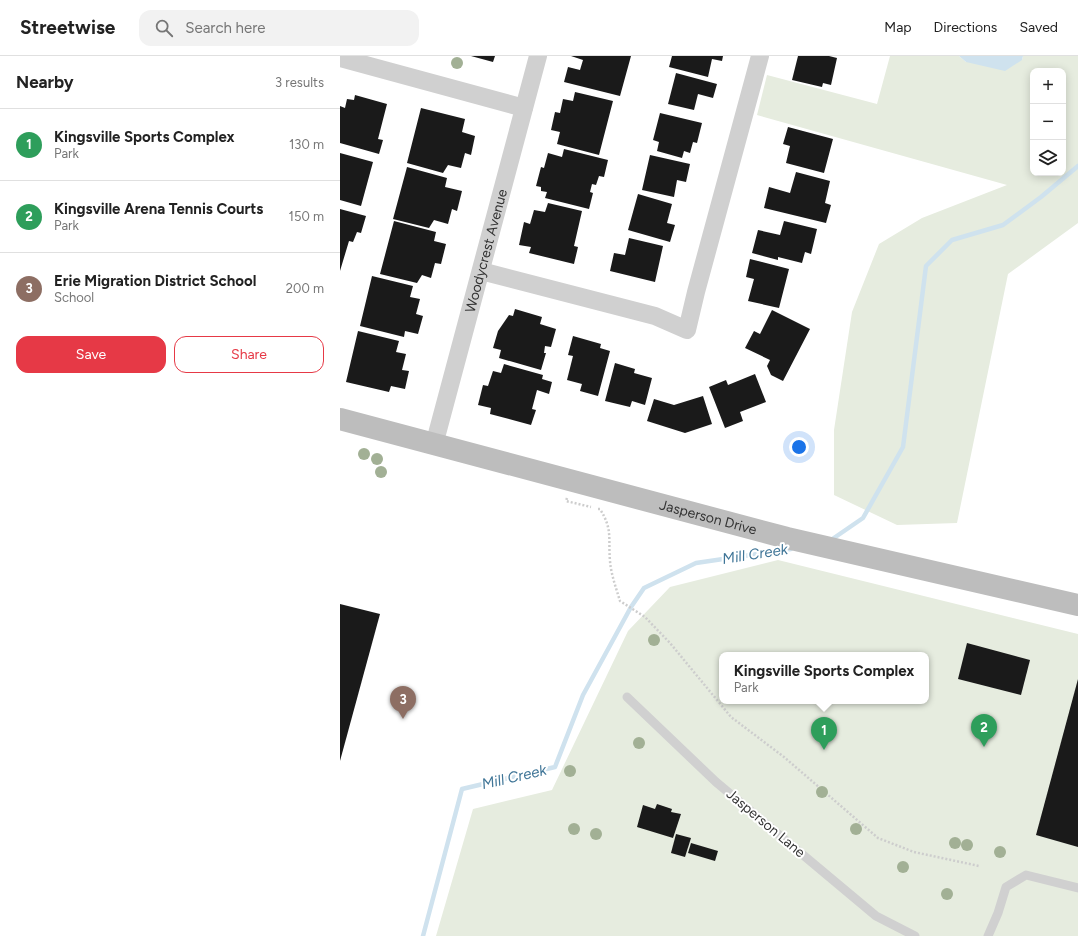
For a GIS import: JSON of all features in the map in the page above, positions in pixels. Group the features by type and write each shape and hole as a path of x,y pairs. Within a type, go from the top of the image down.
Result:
{"street":[{"name":"Woodycrest Avenue","path":"434,445 538,56"},
{"path":"480,271 655,316 687,330 760,56"},
{"path":"340,58 524,108"},
{"name":"Jasperson Drive","path":"340,419 795,540 1010,588 1078,605"}],"lane":[{"name":"Jasperson Lane","path":"627,697 716,782 876,916 915,936"},
{"path":"988,936 1006,887 1026,874 1078,888"}],"path":[{"path":"571,481 566,501 600,509 607,520 610,534 610,562 620,601 645,617 670,643 719,702"},
{"path":"720,704 731,717 784,757 878,838 914,852 978,866"}],"shaded area":[{"path":"890,56 959,56 966,62 1022,60 1023,56 1078,56 1078,223 1008,274 957,523 897,525 834,495 834,430 852,312 879,244 922,218 1007,185 757,115 767,75 877,104"},
{"path":"778,560 1078,634 1078,936 436,936 473,809 552,790 628,631 670,587"}],"water":[{"path":"959,56 1023,56 1022,60 1005,71 966,62"}],"building":[{"path":"471,56 495,56 493,62"},
{"path":"571,56 631,56 620,96 564,82 568,67 580,70 583,60"},
{"path":"672,56 723,56 722,61 712,59 708,77 669,67"},
{"path":"798,56 829,56 837,58 831,85 823,83 822,87 792,80"},
{"path":"676,73 717,84 713,98 698,94 694,110 668,104"},
{"path":"575,92 613,101 599,155 557,144 560,132 551,130 555,112 560,113 563,99 573,101"},
{"path":"355,95 387,104 378,139 383,140 379,154 340,143 340,106 345,108 347,99 354,100"},
{"path":"421,108 465,119 462,132 475,136 471,155 465,153 461,168 448,165 443,173 407,163"},
{"path":"660,113 702,123 697,143 693,142 690,153 684,151 682,158 657,151 659,142 653,140"},
{"path":"788,127 833,139 824,173 786,163 790,146 783,144"},
{"path":"564,149 608,160 604,177 599,176 596,185 592,184 590,192 593,193 589,209 545,198 547,192 541,191 541,187 536,186 541,167 544,168 548,153 562,157"},
{"path":"340,153 373,162 361,206 340,200"},
{"path":"650,155 690,164 686,182 677,180 674,197 642,190"},
{"path":"407,167 447,178 445,187 462,191 457,211 452,209 448,224 434,220 429,228 393,219"},
{"path":"796,172 830,181 825,203 831,205 826,223 764,208 769,187 790,193"},
{"path":"638,194 672,204 667,223 675,225 670,242 628,230"},
{"path":"548,203 582,211 574,246 578,247 574,264 529,253 531,247 519,245 524,222 530,224 534,210 545,212"},
{"path":"340,209 366,216 361,233 357,232 353,242 349,241 340,271"},
{"path":"394,221 436,232 434,241 446,244 441,264 435,263 431,278 422,275 417,283 380,274"},
{"path":"784,221 817,229 811,254 805,252 802,263 778,257 778,260 752,253 758,230 780,235"},
{"path":"629,238 663,246 655,282 610,271 614,253 625,255"},
{"path":"750,259 789,269 779,308 748,301 754,279 746,277"},
{"path":"372,276 413,286 410,297 420,299 416,314 423,316 418,334 405,331 404,337 360,326"},
{"path":"515,309 542,317 540,324 556,329 551,347 545,346 544,353 546,353 541,370 499,358 501,350 493,348 498,331 509,315 513,316"},
{"path":"772,310 810,329 783,381 771,375 767,366 770,360 745,348 754,331 760,334"},
{"path":"358,331 399,341 396,352 406,354 402,370 409,371 405,389 391,386 389,392 346,382"},
{"path":"573,336 601,344 600,348 610,351 598,396 580,391 582,384 567,380 573,356 568,355"},
{"path":"615,363 635,369 634,373 652,378 645,405 632,401 630,407 605,401"},
{"path":"504,364 543,375 542,379 552,382 549,394 537,390 532,409 536,410 531,425 490,414 491,408 478,405 483,385 488,386 493,371 501,373"},
{"path":"755,374 766,402 740,412 743,421 725,428 709,387 726,380 728,385"},
{"path":"703,396 712,424 685,433 647,421 654,399 674,405"},
{"path":"340,604 380,614 340,761"},
{"path":"967,643 1030,660 1021,695 958,679"},
{"path":"1078,679 1078,847 1036,835"},
{"path":"657,804 672,809 671,812 681,814 673,838 637,827 643,805 655,809"},
{"path":"676,834 691,838 685,857 671,853"},
{"path":"691,843 718,851 715,861 688,853"}],"waterway":[{"name":"Mill Creek","path":"831,540 863,518 903,447 926,266 952,240 1003,225 1041,197 1078,166"},
{"name":"Mill Creek","path":"423,936 462,789 555,767 583,695 631,607 644,588 696,563 791,549"}],"place":[{"name":"Erie Migration District School","path":"403,719"},
{"name":"Kingsville Arena Tennis Courts","path":"984,747"},
{"name":"Kingsville Sports Complex","path":"824,750"}]}
